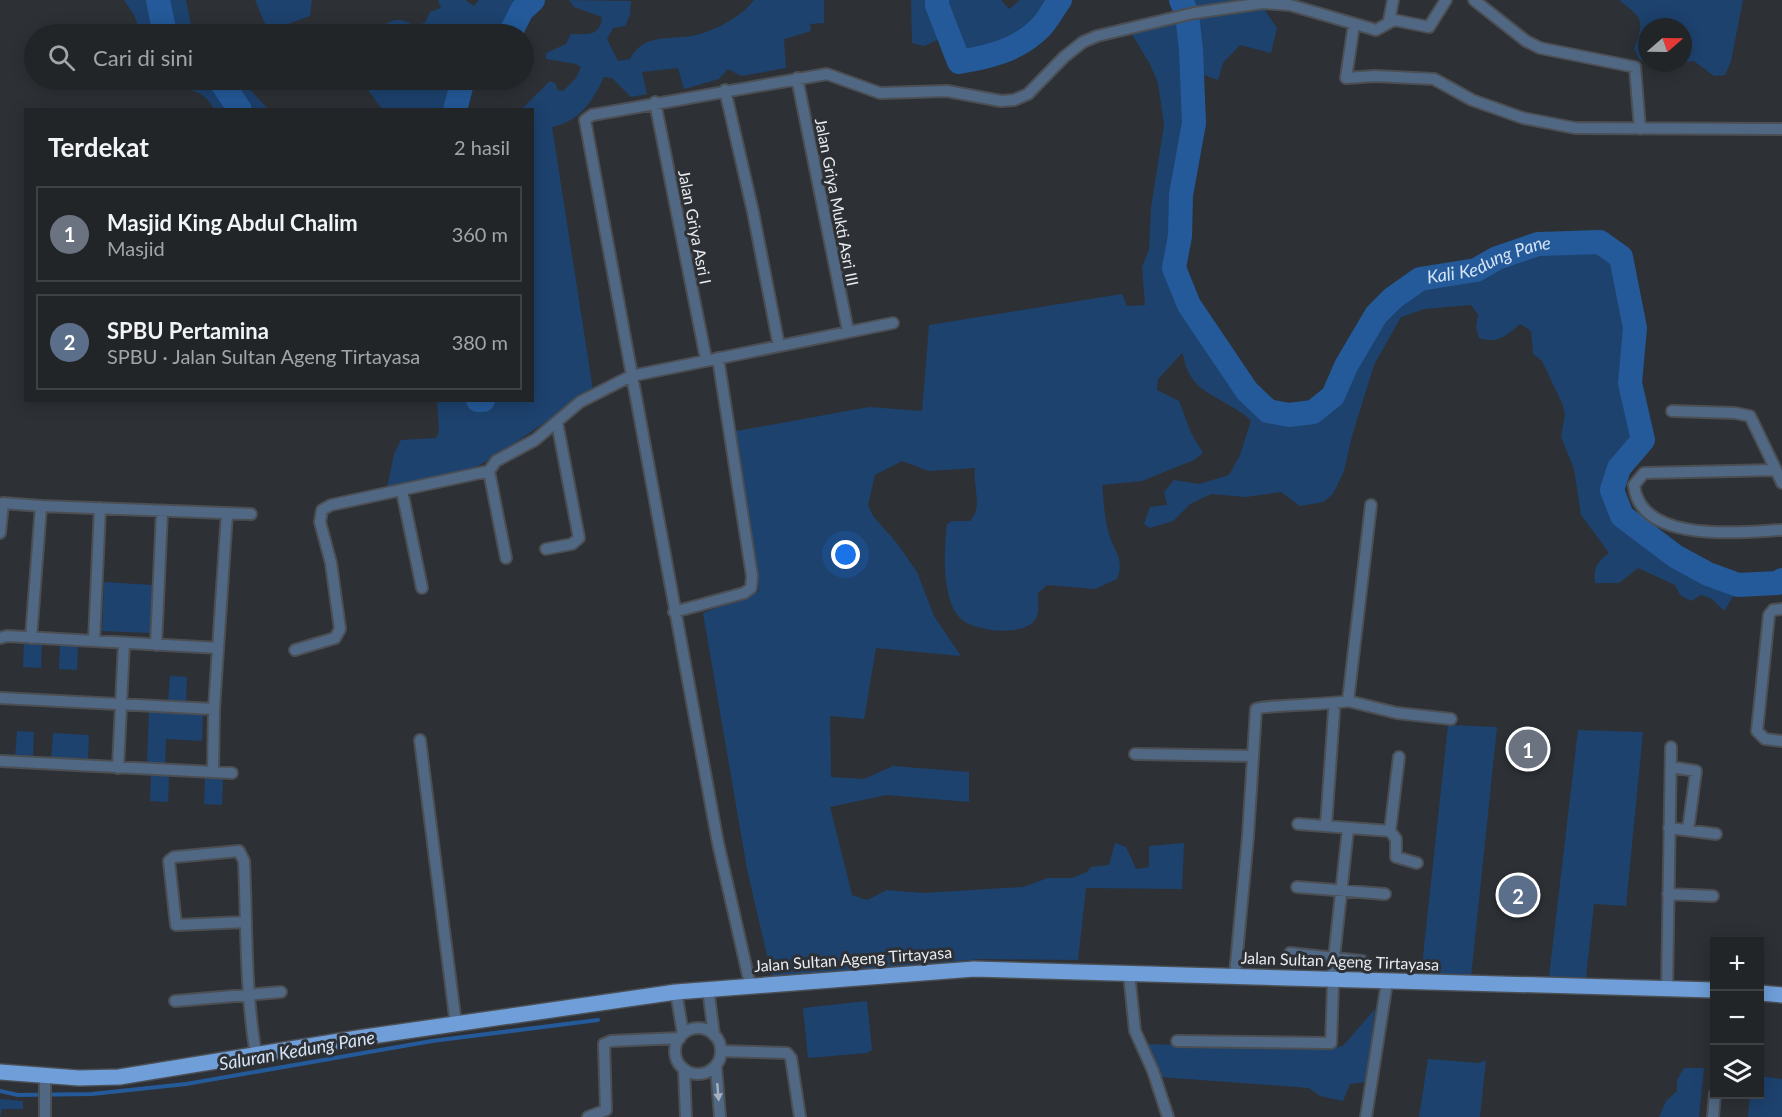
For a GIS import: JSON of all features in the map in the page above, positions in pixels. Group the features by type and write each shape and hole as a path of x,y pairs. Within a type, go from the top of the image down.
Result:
{"main road":[{"name":"Jalan Sultan Ageng Tirtayasa","path":"0,1072 45,1081 119,1077 456,1025 677,995 709,993 750,984 974,969 1129,977 1235,975 1334,980 1386,989 1482,982 1710,990"},
{"path":"1764,993 1782,995"}],"street":[{"path":"1389,21 1393,0"},
{"path":"750,984 718,843 584,126 585,120 592,115 655,102 826,74 880,93 947,91 1001,101 1014,100 1033,90 1083,42 1164,19 1263,3 1290,5 1376,30 1389,21 1432,26 1446,0"},
{"path":"1474,0 1526,41 1540,48 1635,67 1640,129"},
{"path":"1354,24 1346,78 1375,76 1434,79 1472,100 1534,121 1575,128 1782,129"},
{"name":"Jalan Griya Mukti Asri III","path":"797,78 848,331"},
{"path":"725,90 753,212 779,346"},
{"name":"Jalan Griya Asri I","path":"655,102 706,359"},
{"path":"295,650 335,638 340,629 329,556 320,522 322,510 340,501 489,471 501,457 525,446 580,402 631,376 893,323"},
{"path":"674,612 744,593 751,588 752,576 718,358"},
{"path":"1672,411 1735,413 1750,416 1782,483"},
{"path":"546,549 572,544 579,538 557,422"},
{"path":"1776,470 1644,473 1634,485 1641,508 1654,519 1710,533 1782,530"},
{"path":"489,471 506,558"},
{"path":"402,490 422,588"},
{"path":"0,533 3,503 251,514"},
{"path":"1348,701 1371,505"},
{"path":"31,638 41,506"},
{"path":"94,641 100,508"},
{"path":"156,645 162,511"},
{"path":"213,772 214,710 227,513"},
{"path":"1782,609 1773,610 1769,615 1757,731 1765,740 1782,741"},
{"path":"0,638 218,648"},
{"path":"118,768 124,643"},
{"path":"0,698 214,710"},
{"path":"1235,975 1248,836 1254,717 1258,707 1311,706 1348,701 1397,713 1451,719"},
{"path":"1326,826 1334,711"},
{"path":"420,740 456,1025"},
{"path":"1667,990 1671,747"},
{"path":"1135,754 1253,756"},
{"path":"1400,757 1390,831 1396,839 1396,857 1417,863"},
{"path":"0,761 232,773"},
{"path":"1671,767 1696,771 1688,830"},
{"path":"1298,824 1348,830 1390,831"},
{"path":"1669,828 1716,834"},
{"path":"1177,1041 1329,1044 1332,1040 1334,958 1348,830"},
{"path":"246,922 176,925 169,861 174,857 239,851 244,861 246,922 248,994 256,1055"},
{"path":"1296,887 1385,894"},
{"path":"1668,894 1713,896"},
{"path":"1290,954 1362,961"},
{"path":"1129,977 1135,1031 1168,1117"},
{"path":"1366,1117 1386,989"},
{"path":"175,1001 281,992"},
{"path":"709,993 714,1035 721,1051 716,1067 720,1117"},
{"path":"677,995 681,1036 676,1054 684,1069 686,1117"},
{"path":"588,1117 607,1114 604,1044 610,1041 681,1036 699,1028 714,1035"},
{"path":"721,1051 787,1053 791,1058 800,1117"},
{"path":"684,1069 700,1074 716,1067"},
{"path":"45,1081 45,1112"},
{"path":"1713,1117 1715,1099"}],"shaded area":[{"path":"124,0 153,0 158,24 137,24"},
{"path":"163,0 186,0 191,24 168,24"},
{"path":"255,0 312,0 310,16 288,24 265,24"},
{"path":"438,0 465,0 474,6 479,0 526,0 518,7 509,24 419,24 425,23 430,12 441,8"},
{"path":"569,0 631,1 630,15 625,26 613,28 607,39 618,61 630,59 640,47 652,40 691,36 712,30 740,14 754,0 824,0 824,23 810,24 811,31 784,39 786,68 741,76 728,69 719,79 684,89 678,68 642,72 647,94 631,97 612,78 604,77 595,95 578,115 552,127 593,390 494,457 463,474 387,488 394,454 401,440 436,438 439,432 437,402 472,402 479,408 490,402 534,402 534,108 523,108 550,81 556,84 557,90 563,91 576,78 581,67 576,64 546,59 546,53 566,44 571,34 592,33 599,28 602,17 574,7"},
{"path":"911,0 932,0 945,43 940,39 924,46 912,43"},
{"path":"942,0 1001,0 1009,9 1020,0 1053,0 1035,24 1015,40 992,50 962,56"},
{"path":"1186,0 1258,0 1277,28 1271,53 1240,45 1223,63 1218,80 1199,73 1192,13"},
{"path":"1619,0 1743,0 1731,61 1725,75 1714,76 1692,61 1692,18 1638,18"},
{"path":"1182,16 1189,123 1176,194 1174,235 1169,268 1184,308 1244,394 1266,416 1288,420 1315,417 1337,399 1350,369 1380,318 1397,301 1422,284 1478,275 1499,263 1539,249 1598,247 1617,260 1630,328 1624,383 1637,439 1610,475 1607,490 1611,506 1622,522 1659,551 1702,575 1737,590 1724,611 1712,599 1701,595 1691,601 1680,595 1675,585 1638,568 1619,583 1595,583 1597,566 1601,559 1609,553 1581,515 1574,469 1561,437 1565,414 1542,361 1533,354 1531,331 1520,324 1497,339 1479,338 1476,327 1478,315 1471,305 1424,309 1401,317 1374,365 1352,436 1344,471 1333,494 1323,502 1300,506 1281,492 1246,497 1211,494 1190,504 1173,521 1150,528 1144,524 1150,507 1167,505 1164,492 1174,480 1199,484 1229,475 1240,455 1251,421 1244,414 1200,387 1188,371 1182,353 1158,379 1157,390 1179,401 1191,433 1203,453 1194,460 1142,481 1102,485 1107,528 1120,566 1117,579 1095,589 1047,585 1038,593 1037,616 1024,628 1001,631 968,624 961,619 950,600 945,574 947,524 952,521 970,521 974,515 977,503 975,468 929,471 902,461 875,475 868,505 873,516 896,542 917,572 934,616 961,656 876,648 864,719 830,716 831,777 864,779 893,766 969,772 969,802 887,795 830,807 852,895 867,900 887,890 923,893 1023,887 1048,878 1072,878 1087,872 1091,867 1109,865 1115,843 1126,847 1136,869 1149,867 1149,846 1184,843 1182,889 1086,888 1078,960 981,959 772,977 747,869 703,613 759,591 731,432 869,407 922,411 929,325 1122,294 1127,306 1145,305 1142,267 1149,249 1151,208 1164,125 1158,83 1150,64 1130,31"},
{"path":"393,21 404,21 411,24 386,24"},
{"path":"1638,37 1638,56 1634,49"},
{"path":"190,90 220,90 233,108 213,108 208,100"},
{"path":"234,90 250,90 267,108 245,108"},
{"path":"368,90 455,90 451,108 381,108"},
{"path":"104,582 152,585 150,633 102,631"},
{"path":"24,641 42,642 41,668 23,667"},
{"path":"60,643 78,644 77,670 59,669"},
{"path":"170,676 187,677 186,703 168,702"},
{"path":"149,712 203,715 202,741 166,739 165,765 147,764"},
{"path":"1448,725 1497,727 1471,977 1421,975"},
{"path":"1578,730 1643,732 1626,906 1594,904 1586,978 1549,977"},
{"path":"17,731 34,732 33,758 15,757"},
{"path":"53,733 89,735 88,760 51,759"},
{"path":"151,775 169,776 168,802 150,801"},
{"path":"205,778 223,779 222,805 204,804"},
{"path":"867,1001 872,1050 867,1053 808,1058 803,1008"},
{"path":"1375,1009 1366,1082 1350,1084 1343,1101 1320,1096 1309,1088 1160,1077 1147,1044 1325,1049 1343,1046"},
{"path":"1428,1059 1479,1063 1486,1060 1480,1117 1419,1117"},
{"path":"1684,1068 1704,1068 1699,1117 1659,1117 1666,1101 1677,1091 1677,1080"},
{"path":"1764,1077 1782,1079 1782,1117 1748,1117 1750,1099 1764,1099"},
{"path":"0,1099 23,1101 23,1109 2,1109 0,1117"}],"waterway":[{"name":"Kali Kedung Pane","path":"158,0 163,24"},
{"name":"Kali Kedung Pane","path":"515,24 522,10 533,0"},
{"name":"Kali Kedung Pane","path":"937,0 959,62 992,55 1023,41 1044,24 1060,0"},
{"name":"Kali Kedung Pane","path":"1181,0 1187,14 1191,50 1194,123 1181,195 1180,236 1174,268 1189,305 1247,391 1268,411 1289,415 1313,412 1333,396 1346,366 1376,315 1393,298 1420,279 1476,270 1497,258 1538,244 1600,242 1621,257 1635,328 1630,383 1643,440 1619,468 1612,490 1622,516 1675,556 1708,574 1738,585 1777,583 1782,580"},
{"name":"Kali Kedung Pane","path":"227,90 239,108"},
{"name":"Kali Kedung Pane","path":"456,108 460,90"},
{"name":"Saluran Kedung Pane","path":"0,1091 18,1095 92,1094 186,1084 432,1041 598,1020"}],"place":[{"name":"Masjid King Abdul Chalim","path":"1528,749"},
{"name":"SPBU Pertamina","path":"1518,895"}]}
